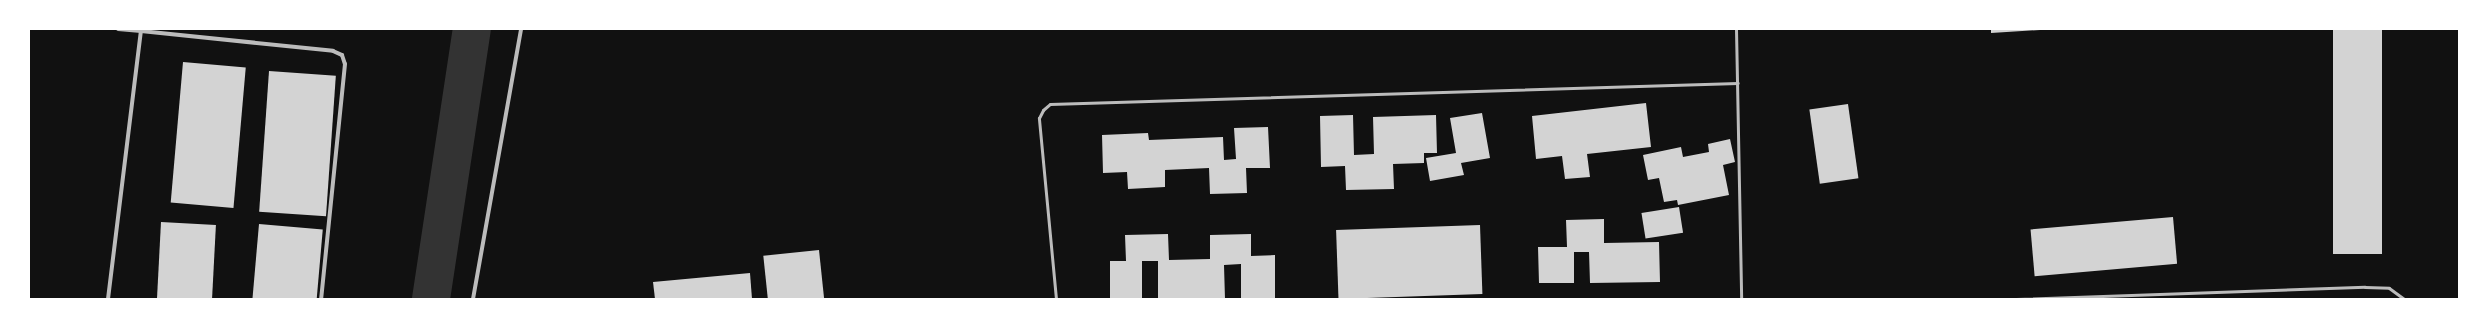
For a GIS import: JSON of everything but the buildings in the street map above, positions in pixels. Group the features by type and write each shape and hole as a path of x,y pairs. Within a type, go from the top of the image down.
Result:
{"street":[{"path":"118,29 333,51 342,55 345,64 321,299"},
{"path":"473,299 521,29"},
{"path":"108,299 141,31"}],"lane":[{"path":"1736,29 1742,299"},
{"path":"1056,299 1039,118 1043,110 1050,104 1738,83"},
{"path":"2016,299 2365,287 2389,288 2404,299"}],"waterway":[{"path":"431,299 472,29"}]}
